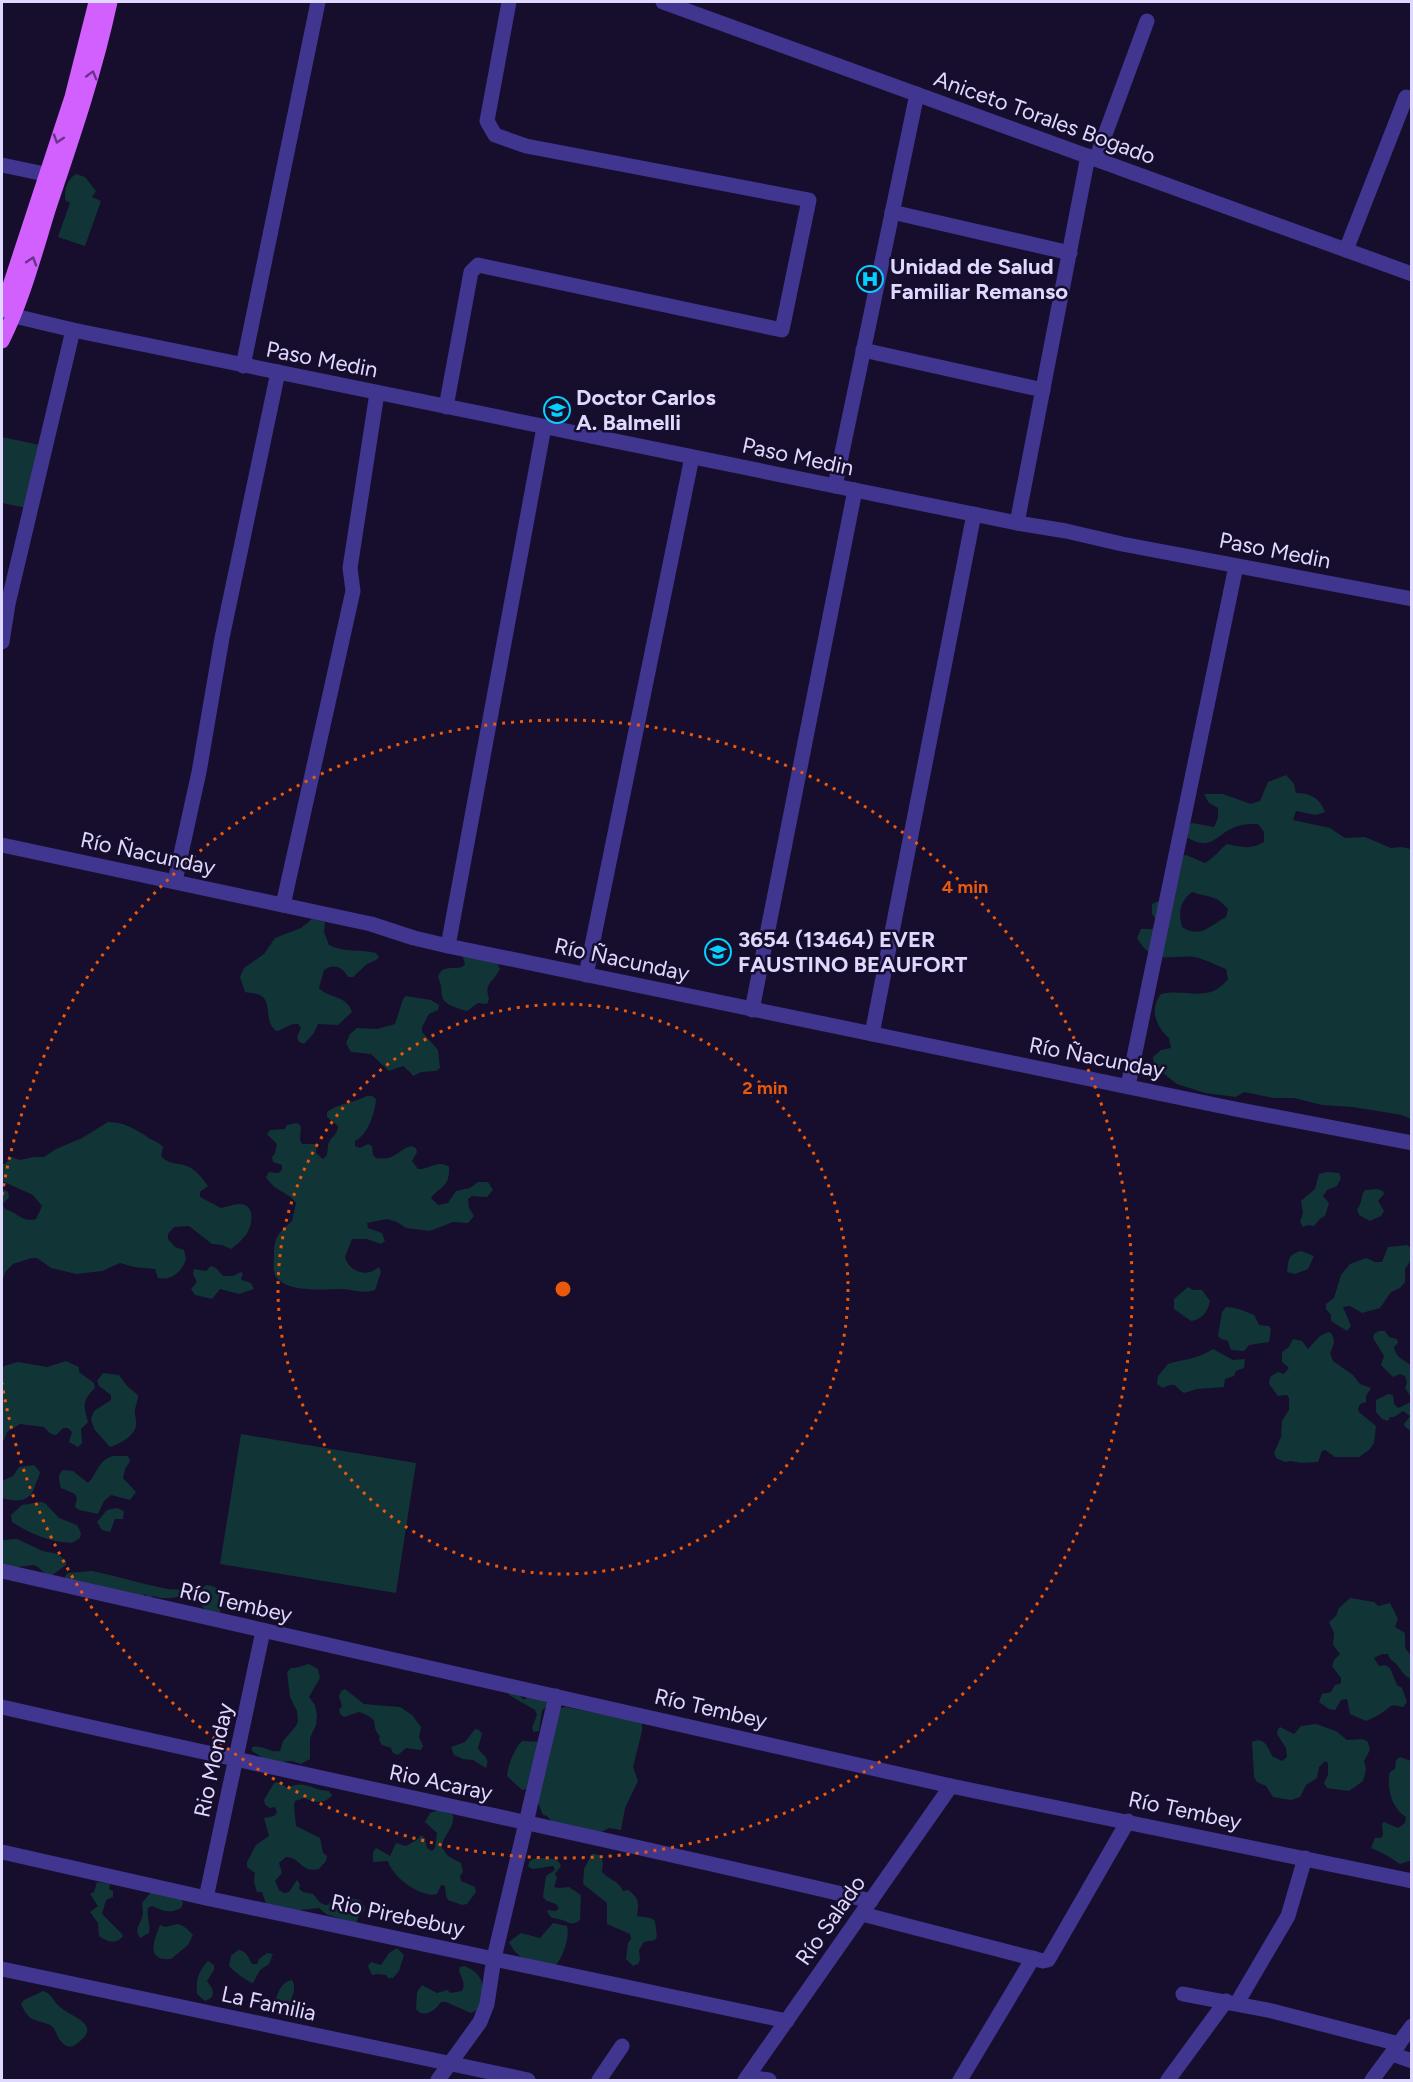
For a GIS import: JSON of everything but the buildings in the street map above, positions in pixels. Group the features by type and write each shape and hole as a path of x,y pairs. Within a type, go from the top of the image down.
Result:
{"main road":[{"path":"78,99 96,2"},
{"path":"2,341 6,313 78,99 99,50 110,2"}],"street":[{"path":"243,366 318,2"},
{"path":"446,407 474,267 478,265 500,268 782,330 809,200 526,146 495,135 487,121 509,2"},
{"name":"Aniceto Torales Bogado","path":"663,2 1412,274"},
{"path":"1017,523 1070,253 1092,158 1146,21"},
{"path":"835,486 917,94"},
{"path":"1346,250 1406,97"},
{"path":"2,165 53,176"},
{"path":"892,212 1070,253"},
{"name":"Paso Medin","path":"6,313 73,330 243,366 1122,544 1412,599"},
{"path":"2,642 5,604 73,330"},
{"path":"863,350 1043,390"},
{"path":"175,881 199,772 222,638 278,372"},
{"path":"283,905 353,591 350,568 377,393"},
{"path":"448,946 544,427"},
{"path":"586,975 692,457"},
{"path":"752,1010 855,490"},
{"path":"872,1034 974,514"},
{"path":"1128,1086 1236,566"},
{"name":"Río Ñacunday","path":"2,845 371,924 448,946 1235,1109 1412,1143"},
{"name":"Río Tembey","path":"2,1571 951,1786 1412,1881"},
{"name":"Rio Monday","path":"206,1898 263,1631"},
{"path":"438,2080 480,2022 487,2004 494,1958 556,1696"},
{"name":"Rio Acaray","path":"2,1707 871,1901"},
{"name":"Río Salado","path":"746,2079 951,1786"},
{"path":"862,1914 1043,1961 1048,1960 1128,1821"},
{"name":"Rio Pirebebuy","path":"2,1852 206,1898 787,2021"},
{"path":"1168,2080 1232,2002 1288,1916 1305,1858"},
{"path":"960,2080 1033,1958"},
{"name":"La Familia","path":"2,1969 528,2080"},
{"path":"1183,1994 1232,2002 1395,2049 1412,2061"},
{"path":"1372,2080 1412,2026"},
{"path":"599,2080 622,2046"},
{"path":"746,2079 769,2080"}],"green space":[{"path":"76,174 85,177 96,191 92,197 101,201 85,246 58,237 70,203 65,200 66,188 70,179"},
{"path":"2,437 40,445 27,508 2,503"},
{"path":"1286,775 1294,784 1296,793 1314,797 1325,812 1316,815 1296,811 1293,820 1330,828 1345,838 1365,837 1391,848 1411,849 1411,1119 1402,1115 1353,1107 1322,1105 1294,1098 1273,1098 1244,1092 1236,1097 1205,1093 1177,1084 1154,1066 1153,1057 1161,1050 1171,1048 1169,1038 1161,1029 1156,1018 1155,1006 1161,994 1205,993 1221,987 1228,979 1226,969 1198,958 1156,956 1143,947 1137,938 1141,929 1152,929 1158,922 1152,914 1152,904 1161,900 1176,857 1186,855 1205,863 1227,844 1250,847 1264,842 1264,832 1258,824 1238,826 1209,842 1203,843 1186,837 1183,828 1192,823 1214,827 1218,818 1218,808 1209,803 1204,794 1223,794 1251,804 1260,801 1268,782","holes":["1192,892 1216,899 1224,904 1228,909 1226,917 1205,930 1194,932 1182,927 1180,912 1183,903"]},
{"path":"312,919 325,922 324,932 329,945 340,949 376,953 379,957 353,977 348,977 338,967 324,970 319,988 342,1000 352,1012 338,1025 318,1024 314,1033 304,1044 299,1042 297,1037 301,1028 298,1024 276,1031 272,1027 264,998 258,994 245,992 240,977 244,968 264,954 275,938 301,928"},
{"path":"462,954 494,957 500,969 488,986 487,1004 478,1003 467,1011 445,1002 438,978 444,969 462,967 465,964"},
{"path":"406,996 431,1000 439,1005 438,1010 429,1014 422,1027 422,1032 438,1050 440,1068 436,1071 421,1072 413,1076 403,1066 389,1071 371,1054 351,1052 346,1043 350,1034 357,1028 377,1029 395,1024"},
{"path":"367,1096 376,1099 374,1111 367,1129 355,1141 355,1146 360,1148 368,1144 372,1146 373,1155 382,1159 391,1157 411,1146 416,1148 417,1152 412,1161 418,1169 437,1164 449,1167 446,1183 431,1198 438,1205 448,1203 456,1191 470,1188 478,1182 488,1182 493,1190 487,1197 472,1196 468,1199 469,1208 474,1216 468,1223 453,1222 430,1231 406,1228 387,1219 367,1223 368,1228 382,1233 385,1241 381,1244 367,1239 352,1239 345,1257 348,1264 358,1271 366,1273 379,1267 381,1272 375,1290 363,1292 290,1286 275,1276 274,1249 278,1235 292,1221 296,1203 266,1177 269,1172 278,1173 282,1170 282,1165 273,1162 272,1157 277,1144 267,1134 270,1130 285,1129 287,1125 297,1123 301,1126 302,1144 317,1144 316,1153 323,1159 338,1126 327,1117 327,1112"},
{"path":"108,1122 123,1124 137,1130 163,1147 161,1156 164,1159 195,1171 208,1186 200,1192 200,1197 221,1208 239,1204 248,1207 251,1224 247,1233 231,1249 212,1244 189,1226 174,1227 168,1234 168,1239 175,1247 184,1250 186,1259 179,1272 163,1279 158,1278 155,1269 120,1263 102,1271 76,1274 51,1268 37,1258 32,1258 13,1264 6,1271 2,1281 2,1189 8,1192 9,1197 3,1204 5,1209 27,1220 36,1219 42,1206 33,1195 2,1181 2,1164 5,1164 11,1157 20,1160 44,1157"},
{"path":"1339,1173 1341,1178 1337,1186 1327,1190 1323,1196 1329,1203 1325,1216 1314,1226 1303,1227 1300,1222 1303,1213 1301,1201 1315,1189 1319,1174"},
{"path":"1365,1190 1383,1191 1384,1194 1378,1201 1384,1211 1381,1216 1370,1221 1359,1215 1357,1209"},
{"path":"1407,1245 1411,1248 1411,1260 1405,1269 1405,1282 1400,1288 1391,1292 1380,1308 1362,1313 1350,1306 1343,1307 1351,1326 1347,1331 1331,1321 1326,1304 1334,1298 1341,1275 1350,1264 1366,1258 1382,1262 1388,1247"},
{"path":"1301,1251 1314,1256 1308,1269 1295,1274 1287,1272 1291,1256"},
{"path":"211,1266 223,1276 233,1276 241,1272 242,1280 251,1283 254,1289 239,1294 220,1289 212,1299 195,1295 191,1289 197,1282 193,1274 194,1269 206,1271"},
{"path":"1188,1287 1193,1290 1202,1290 1210,1301 1204,1314 1191,1321 1174,1309 1174,1299"},
{"path":"1226,1307 1237,1308 1254,1315 1259,1325 1269,1326 1271,1329 1269,1342 1249,1345 1244,1351 1231,1350 1228,1341 1218,1336 1222,1312"},
{"path":"1385,1331 1389,1337 1397,1339 1398,1343 1394,1347 1396,1353 1411,1365 1411,1397 1405,1388 1407,1382 1405,1376 1400,1374 1393,1377 1381,1365 1384,1356 1373,1338 1374,1334"},
{"path":"1328,1332 1333,1336 1334,1341 1330,1353 1333,1361 1353,1375 1360,1384 1371,1388 1366,1396 1366,1402 1360,1404 1358,1409 1376,1426 1374,1443 1359,1457 1335,1457 1325,1450 1322,1451 1318,1462 1285,1462 1276,1458 1274,1453 1281,1437 1282,1421 1289,1410 1289,1398 1287,1395 1278,1396 1269,1384 1270,1377 1278,1372 1284,1374 1289,1368 1282,1362 1282,1352 1289,1347 1293,1339 1302,1341 1308,1349 1320,1336"},
{"path":"1213,1349 1233,1360 1245,1359 1244,1368 1236,1371 1234,1376 1225,1379 1224,1387 1197,1389 1184,1393 1173,1385 1163,1388 1157,1384 1158,1376 1168,1364 1197,1357"},
{"path":"66,1361 79,1367 79,1372 94,1383 95,1388 87,1397 85,1404 88,1422 81,1429 82,1443 78,1447 69,1442 72,1432 68,1428 63,1428 56,1435 51,1434 44,1427 20,1424 7,1432 2,1441 2,1372 4,1366 18,1362 47,1367"},
{"path":"103,1373 119,1375 138,1395 133,1433 110,1447 94,1429 91,1419 94,1411 111,1400 111,1395 99,1386 97,1381"},
{"path":"1388,1394 1393,1395 1394,1404 1398,1408 1411,1402 1411,1431 1404,1424 1410,1416 1403,1411 1390,1417 1388,1421 1382,1419 1376,1412 1376,1400"},
{"path":"241,1434 416,1463 396,1593 220,1564"},
{"path":"113,1456 128,1456 130,1461 123,1478 136,1492 130,1500 111,1495 104,1501 98,1514 79,1510 75,1507 77,1498 75,1494 61,1488 60,1474 63,1470 73,1471 88,1483 104,1460"},
{"path":"34,1465 40,1472 30,1496 22,1500 2,1498 2,1481 13,1476 19,1467"},
{"path":"42,1502 59,1518 77,1525 81,1533 80,1538 72,1543 56,1541 33,1534 12,1522 11,1515 22,1505"},
{"path":"117,1508 124,1511 123,1519 115,1519 110,1532 102,1530 97,1522 107,1510"},
{"path":"17,1539 43,1551 58,1554 66,1561 66,1565 51,1576 34,1565 2,1569 2,1540"},
{"path":"92,1571 166,1589 183,1590 185,1594 169,1598 153,1596 149,1599 145,1594 140,1598 65,1581 68,1573"},
{"path":"207,1585 218,1589 226,1597 228,1604 220,1608 220,1613 209,1614 201,1605 203,1587"},
{"path":"1350,1598 1374,1602 1378,1606 1390,1603 1398,1619 1395,1627 1405,1633 1405,1648 1411,1655 1411,1679 1388,1654 1374,1658 1379,1666 1385,1665 1390,1668 1407,1702 1403,1707 1390,1706 1366,1721 1350,1714 1347,1699 1341,1700 1335,1710 1319,1702 1322,1694 1331,1692 1335,1685 1341,1683 1341,1678 1332,1666 1340,1654 1333,1645 1334,1633 1329,1622"},
{"path":"309,1664 318,1669 320,1678 309,1697 315,1705 317,1715 316,1725 310,1738 310,1759 301,1764 292,1761 266,1760 252,1751 252,1747 280,1751 283,1741 298,1721 297,1711 290,1697 287,1672 291,1668"},
{"path":"345,1689 364,1704 400,1707 412,1715 421,1727 419,1737 423,1746 421,1750 406,1748 398,1755 393,1753 391,1748 382,1745 371,1718 359,1712 344,1717 340,1714 339,1710 342,1706 339,1696"},
{"path":"510,1692 518,1694 524,1700 527,1697 545,1697 547,1705 542,1711 539,1731 534,1732 532,1728 537,1715 535,1710 509,1695"},
{"path":"561,1708 642,1722 633,1767 638,1781 625,1808 621,1830 609,1828 596,1835 557,1828 547,1816 543,1815 532,1788 522,1790 507,1776 512,1757 519,1744 522,1741 541,1742 547,1724"},
{"path":"1316,1724 1336,1731 1347,1740 1363,1739 1368,1742 1370,1750 1364,1761 1366,1769 1363,1781 1349,1791 1327,1788 1324,1783 1328,1775 1328,1763 1325,1761 1319,1767 1317,1778 1306,1785 1300,1797 1291,1800 1273,1797 1266,1786 1257,1782 1254,1777 1252,1742 1263,1741 1272,1756 1282,1761 1287,1757 1286,1748 1277,1734 1278,1729 1280,1727 1294,1734 1301,1726"},
{"path":"475,1729 482,1734 478,1748 487,1759 486,1768 473,1760 454,1755 451,1747 465,1742"},
{"path":"1400,1757 1411,1761 1412,1860 1400,1864 1371,1848 1375,1838 1381,1838 1383,1835 1382,1824 1384,1822 1398,1828 1405,1823 1406,1817 1397,1809 1391,1798 1389,1785 1390,1772 1395,1769 1396,1760"},
{"path":"279,1782 287,1788 303,1785 329,1791 332,1795 323,1801 315,1802 305,1798 295,1801 296,1826 320,1838 323,1853 327,1856 319,1869 313,1870 286,1857 279,1863 282,1873 275,1881 279,1890 284,1893 289,1892 297,1880 300,1884 299,1889 313,1894 323,1904 328,1905 339,1896 360,1900 365,1908 356,1924 326,1914 319,1908 292,1911 267,1906 262,1892 257,1892 254,1882 255,1873 247,1867 247,1862 256,1845 269,1836 264,1818 274,1816 277,1812 275,1807 270,1808 265,1805 264,1800 274,1783"},
{"path":"439,1810 453,1815 452,1824 442,1848 448,1856 461,1863 463,1872 460,1876 461,1881 475,1887 476,1892 467,1904 462,1905 448,1900 445,1886 441,1885 437,1894 431,1895 416,1890 395,1874 388,1861 373,1862 373,1852 376,1848 390,1856 396,1843 406,1846 421,1835 425,1838 427,1848 432,1851 435,1848 437,1833 425,1822 430,1813"},
{"path":"592,1854 601,1857 602,1872 605,1875 618,1884 623,1891 628,1890 635,1896 638,1905 637,1916 651,1918 655,1921 657,1936 655,1940 644,1942 639,1950 640,1960 633,1966 626,1959 630,1934 607,1924 607,1903 583,1884 584,1869"},
{"path":"550,1858 560,1863 561,1866 555,1874 557,1878 554,1887 569,1887 581,1895 580,1920 571,1923 549,1915 547,1910 556,1911 559,1908 543,1897 546,1876 555,1870 553,1866 533,1869 528,1867 529,1862 533,1859"},
{"path":"97,1882 110,1884 109,1889 113,1891 113,1897 106,1900 102,1914 123,1936 115,1942 99,1936 98,1923 90,1912 98,1906 90,1894 94,1892"},
{"path":"152,1891 181,1899 183,1903 181,1908 173,1911 152,1906 148,1908 149,1933 140,1938 137,1931 143,1913 142,1903"},
{"path":"553,1923 567,1926 568,1931 565,1947 556,1965 523,1958 509,1942 521,1933 540,1938"},
{"path":"177,1924 193,1935 188,1945 171,1959 157,1956 154,1948 160,1925 165,1927"},
{"path":"397,1948 404,1955 399,1971 393,1978 388,1978 386,1975 372,1975 368,1966 371,1962 381,1965 389,1953"},
{"path":"238,1950 245,1953 252,1964 257,1964 259,1959 267,1953 273,1954 269,1964 260,1970 253,1983 240,1976 229,1966 231,1956"},
{"path":"208,1961 214,1965 214,1970 207,1981 213,1993 211,1998 205,2001 197,1994 197,1984 198,1976"},
{"path":"465,1966 477,1974 482,1984 479,2009 471,2013 441,2002 429,2013 420,2013 416,2009 417,1992 422,1985 437,1993 447,1990 451,1993 462,1991 464,1984 459,1971 460,1967"},
{"path":"292,1980 294,1991 288,2009 278,2013 274,2007 279,1990"},
{"path":"43,1991 86,2026 85,2036 75,2045 69,2047 63,2044 50,2025 32,2019 24,2010 21,2004 24,2000"}],"place":[{"name":"Unidad de Salud Familiar Remanso","path":"870,279"},
{"name":"Doctor Carlos A. Balmelli","path":"557,410"},
{"name":"3654 (13464) EVER FAUSTINO BEAUFORT","path":"718,952"}]}
